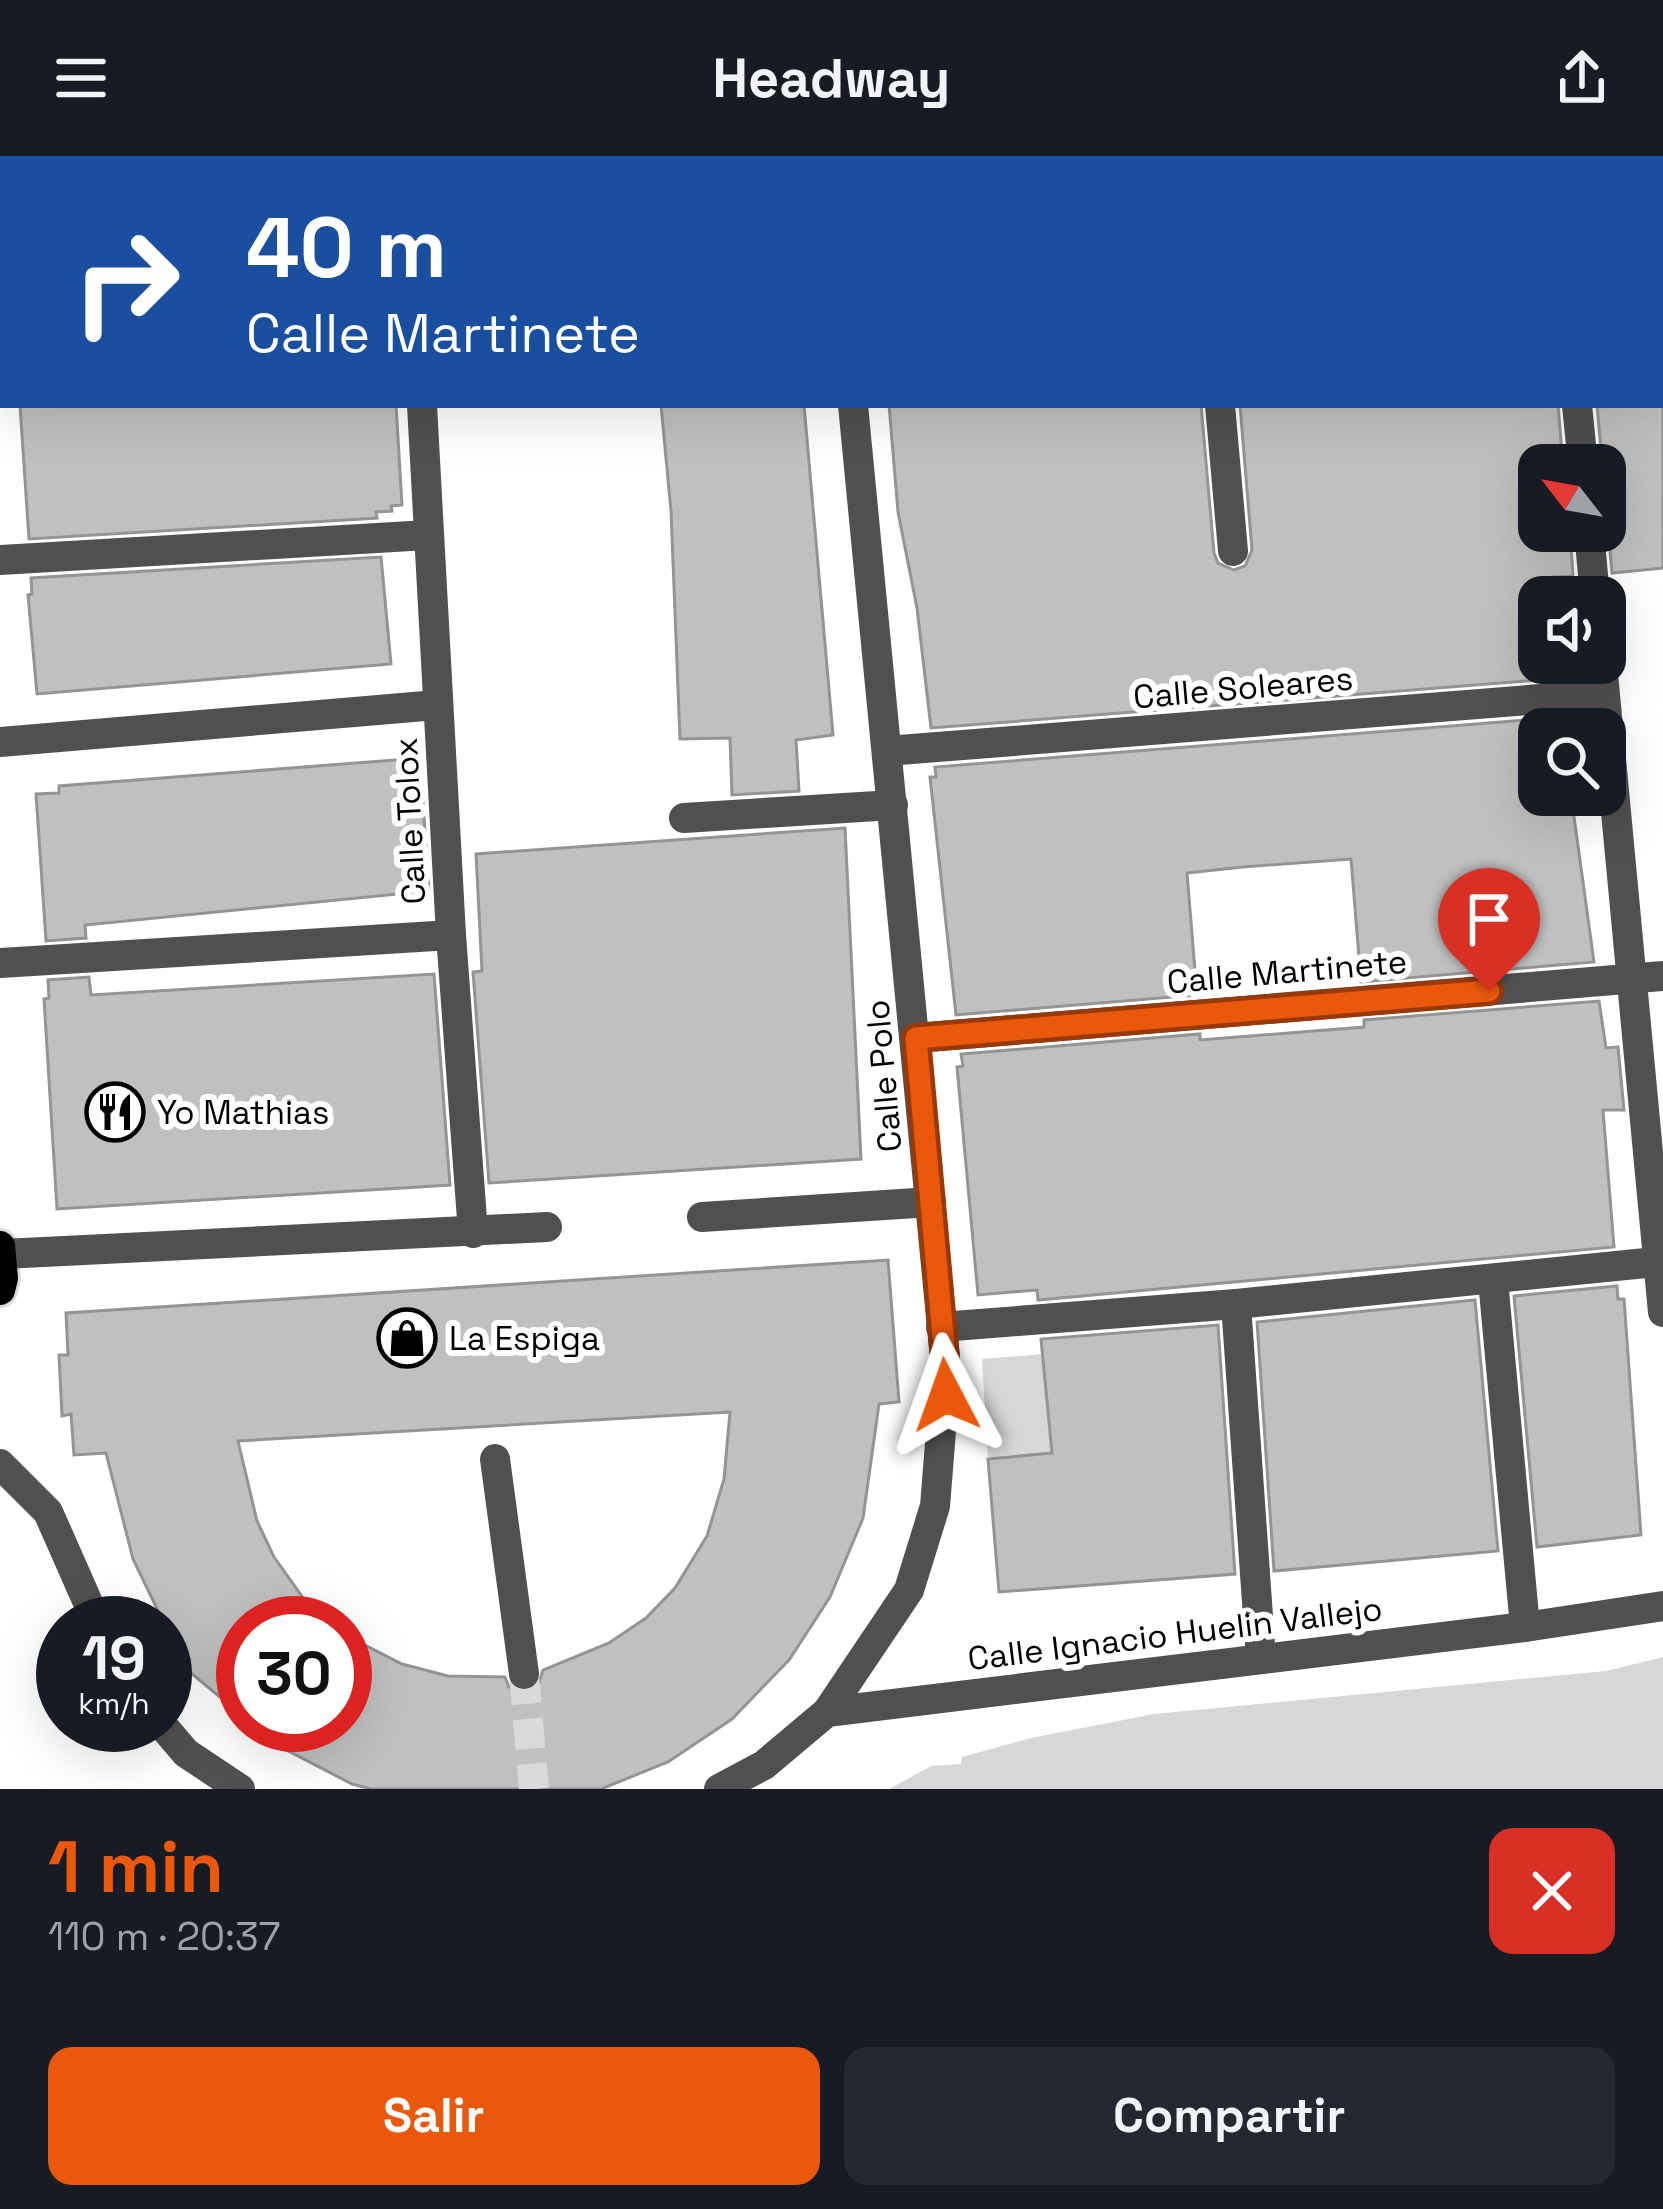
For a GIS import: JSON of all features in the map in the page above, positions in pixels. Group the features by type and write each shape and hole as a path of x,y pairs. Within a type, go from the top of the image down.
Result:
{"main road":[{"path":"0,1290 2,1250"}],"street":[{"name":"Calle Tolox","path":"422,408 451,935 473,1233"},
{"name":"Calle Polo","path":"827,1712 910,1590 934,1506 946,1369 853,408"},
{"path":"1220,408 1233,551"},
{"path":"1577,408 1581,444"},
{"path":"0,560 428,535"},
{"name":"Calle Soleares","path":"887,751 1544,684"},
{"path":"1604,684 1647,978 1656,1262 1663,1312"},
{"path":"0,742 437,705"},
{"path":"684,818 893,806"},
{"path":"0,962 451,935"},
{"name":"Calle Martinete","path":"916,1038 1647,978"},
{"path":"702,1217 931,1202"},
{"path":"2,1250 547,1227"},
{"path":"941,1327 1236,1304 1656,1262"},
{"path":"1493,1280 1525,1627"},
{"path":"1236,1304 1261,1659"},
{"path":"495,1459 524,1674"},
{"path":"0,1464 48,1512 85,1596"},
{"name":"Calle Ignacio Huelin Vallejo","path":"827,1712 1663,1606"},
{"path":"719,1789 764,1765 827,1712"},
{"path":"185,1752 239,1789"}],"shaded area":[{"path":"1043,1354 1051,1454 988,1459 982,1359"},
{"path":"1663,1657 1663,1789 889,1789 931,1766 961,1764 962,1757 1154,1714 1606,1671"}],"building":[{"path":"20,408 396,408 402,505 376,512 377,518 29,539"},
{"path":"661,408 804,408 833,735 796,740 799,791 732,795 730,738 680,739 671,511"},
{"path":"889,408 1201,408 1214,553 1218,563 1234,570 1245,566 1252,550 1240,408 1558,408 1561,444 1518,444 1518,552 1571,552 1573,576 1518,576 1518,682 931,728 917,608 898,512"},
{"path":"1597,408 1663,408 1663,568 1612,573 1610,552 1626,552 1626,444 1600,444"},
{"path":"381,557 391,664 37,694 28,595 32,594 31,578"},
{"path":"1518,721 1518,816 1574,816 1594,962 1361,982 1351,859 1243,867 1187,873 1197,995 956,1015 930,777 936,777 935,767"},
{"path":"420,758 429,891 85,925 86,938 46,941 36,794 59,793 59,786"},
{"path":"845,828 861,1159 489,1183 473,972 482,971 476,854"},
{"path":"434,974 450,1185 57,1209 44,999 49,998 48,980 89,977 91,995"},
{"path":"1599,1001 1606,1048 1618,1047 1624,1110 1603,1110 1614,1247 1038,1300 1037,1290 978,1295 957,1067 963,1066 961,1054 1200,1034 1200,1040 1364,1027 1364,1020"},
{"path":"888,1260 899,1402 879,1404 863,1518 830,1597 789,1660 732,1719 668,1762 601,1789 371,1789 290,1752 372,1752 372,1649 402,1664 448,1676 505,1677 509,1687 525,1693 537,1689 543,1670 609,1643 646,1618 675,1588 707,1536 724,1479 730,1412 238,1441 257,1521 274,1557 302,1596 216,1596 216,1694 192,1674 192,1596 151,1596 133,1559 106,1453 74,1455 71,1414 62,1416 59,1355 68,1355 66,1313"},
{"path":"1617,1286 1618,1299 1624,1299 1641,1535 1537,1547 1514,1296"},
{"path":"1475,1300 1498,1551 1274,1571 1257,1322"},
{"path":"1218,1325 1235,1574 999,1592 988,1459 1052,1453 1041,1339"}],"tunnel":[{"path":"524,1674 534,1789"}],"place":[{"name":"Yo Mathias","path":"115,1112"},
{"name":"La Espiga","path":"407,1338"}],"route":[{"path":"946,1395 916,1038 1489,991"}]}
